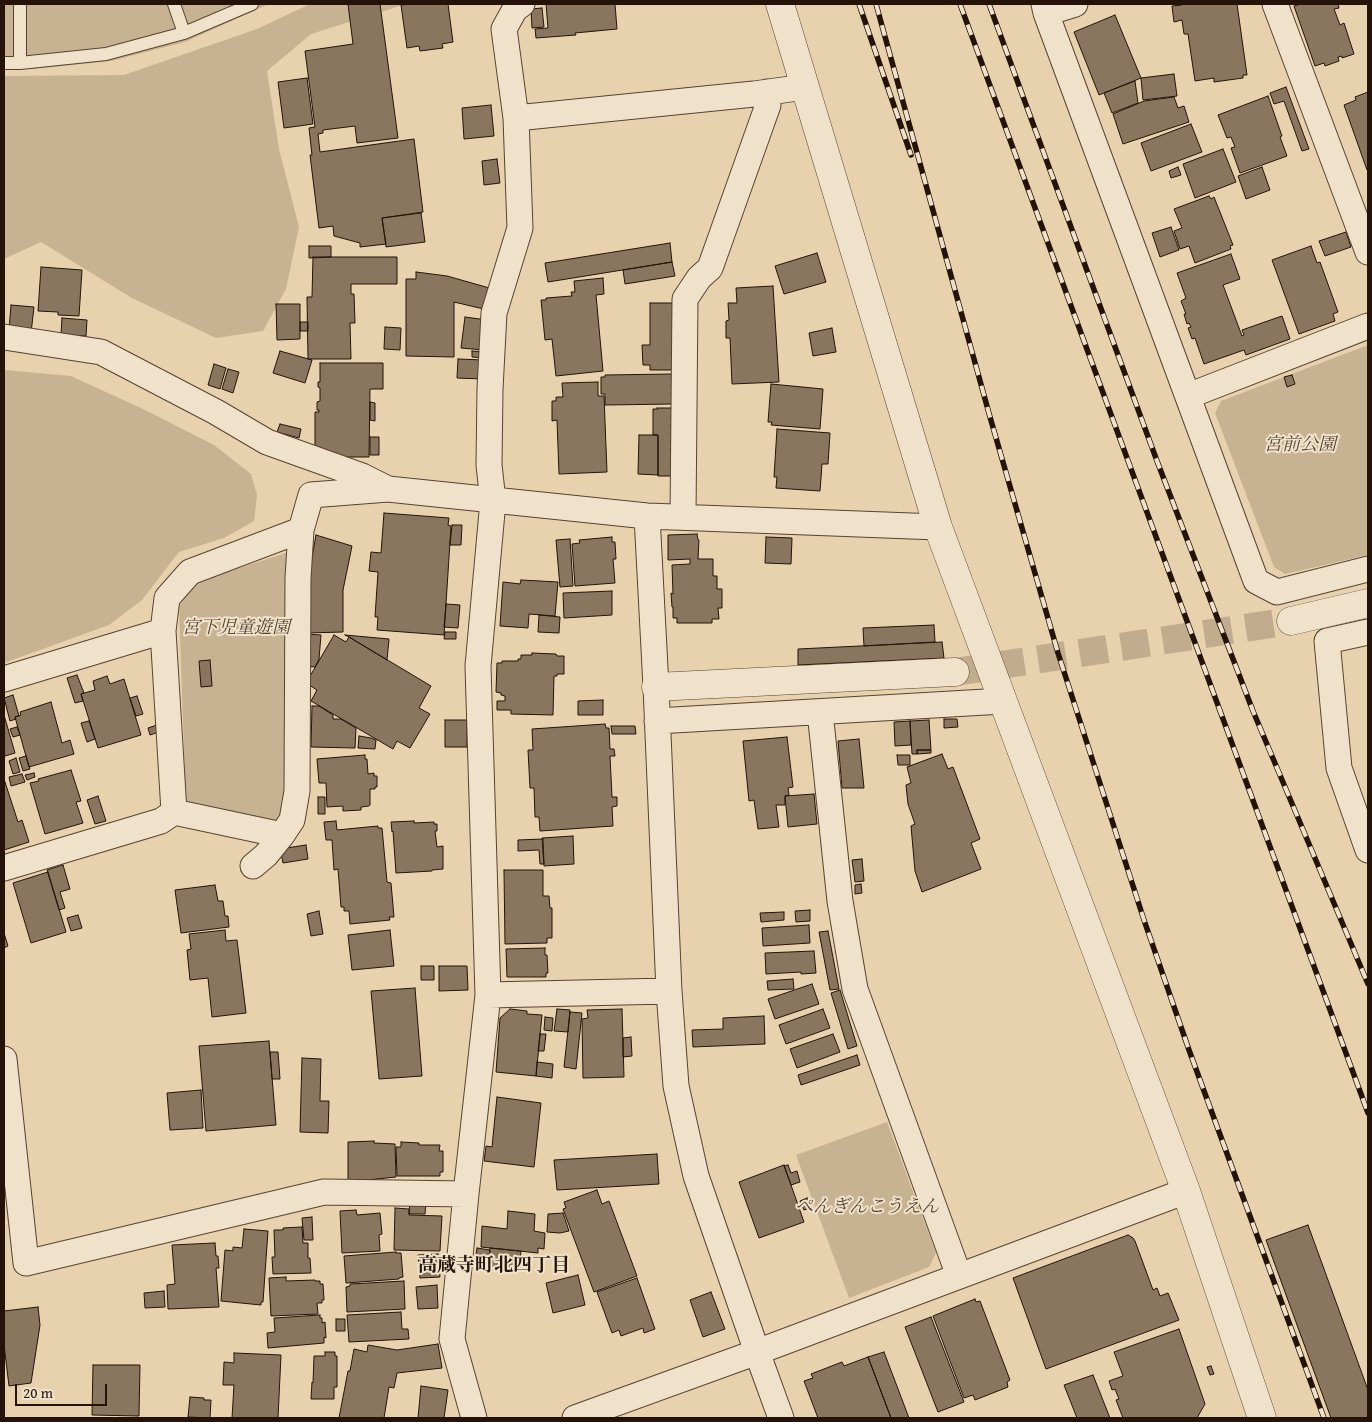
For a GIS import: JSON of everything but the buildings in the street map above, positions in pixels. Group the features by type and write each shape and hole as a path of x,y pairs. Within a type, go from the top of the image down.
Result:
{"street":[{"path":"474,1418 452,1339 488,995 478,666 493,501 490,456 490,389 494,313 520,228 516,118 504,28 515,9 522,4"},
{"path":"780,4 938,527 1186,1191 1262,1418"},
{"path":"1075,4 1045,8 1256,581 1277,592 1368,569"},
{"path":"1275,4 1368,252"},
{"path":"516,118 805,87"},
{"path":"683,517 685,299 699,278 710,268 768,105 767,92"},
{"path":"1188,396 1368,326"},
{"path":"4,337 101,352 216,412 267,442 362,476 388,489"},
{"path":"253,866 266,855 282,836 292,820 297,791 298,578 302,530 310,495 388,489 647,516 938,527"},
{"path":"647,516 658,721 669,991 676,1086 696,1176 781,1418"},
{"path":"174,812 163,631 167,598 190,572 302,530"},
{"path":"1291,621 1368,603"},
{"path":"4,679 163,631"},
{"path":"1368,632 1327,641 1339,768 1368,850"},
{"path":"656,687 955,672"},
{"path":"658,721 1002,701"},
{"path":"820,712 840,900 855,989 959,1276"},
{"path":"4,868 161,821 174,812 282,836"},
{"path":"488,995 669,991"},
{"path":"4,1059 26,1263 324,1192 466,1194"},
{"path":"576,1418 1186,1191"}],"lane":[{"path":"20,4 20,63"},
{"path":"174,4 184,34"},
{"path":"4,63 106,54 184,34 252,4"}],"green space":[{"path":"4,4 269,4 185,42 111,61 4,70"},
{"path":"310,4 406,4 311,34 267,71 279,149 299,227 286,289 263,331 216,338 132,298 41,242 4,259 4,76 124,75 257,29"},
{"name":"宮前公園","path":"1368,345 1368,555 1285,574 1274,567 1215,413 1221,401"},
{"path":"4,370 71,376 143,409 214,445 251,474 257,495 254,521 224,538 179,552 142,600 109,625 4,663"},
{"name":"宮下児童遊園","path":"292,551 285,813 273,830 186,811 179,607 194,583"},
{"name":"ぺんぎんこうえん","path":"887,1122 936,1253 929,1267 849,1298 796,1155"}],"tunnel":[{"path":"955,672 1291,621"}],"railway":[{"path":"859,4 911,155"},
{"path":"876,4 990,417 1058,653 1144,920 1189,1050 1324,1418"},
{"path":"960,4 1368,1113"},
{"path":"989,4 1157,461 1253,711 1368,984"}],"district":[{"name":"高蔵寺町北四丁目","path":"494,1266"}]}
